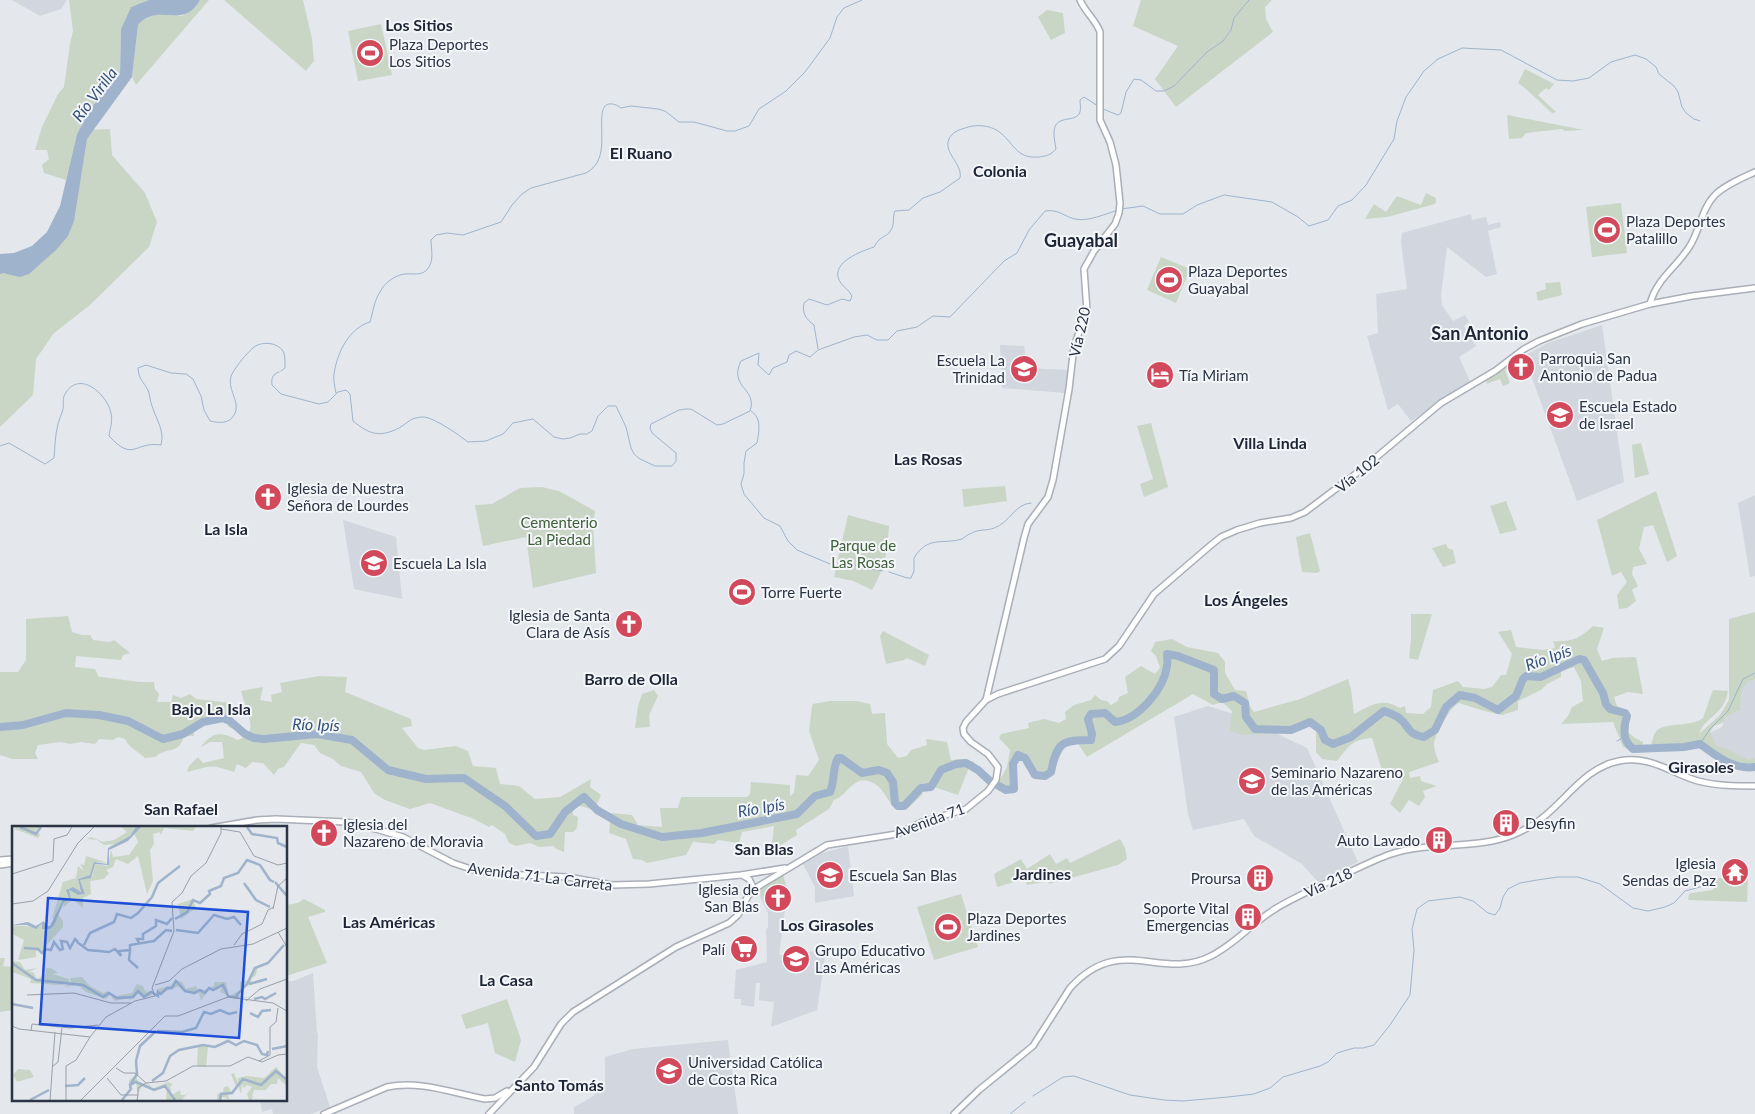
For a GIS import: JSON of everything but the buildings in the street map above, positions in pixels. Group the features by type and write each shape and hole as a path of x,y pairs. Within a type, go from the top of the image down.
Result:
{"main road":[{"name":"Vía 220","path":"986,700 1028,524 1048,497 1052,480 1069,389 1074,346 1087,311 1084,269 1115,224 1119,213 1120,203 1114,157 1110,142 1100,120 1099,111 1100,32 1083,8 1080,0"},
{"path":"1650,304 1653,292 1661,280 1678,262 1691,244 1706,209 1714,196 1755,172"},
{"name":"Vía 102","path":"986,700 998,694 1105,659 1119,646 1154,594 1221,537 1260,523 1291,518 1305,512 1361,470 1441,403 1495,371 1524,349 1572,327 1618,312 1692,296 1755,288"},
{"path":"988,688 991,693 998,694"},
{"name":"Avenida 71","path":"754,889 827,846 897,834 922,822 966,809 988,791 996,780 998,767 995,761 971,742 964,734 963,728 986,700"},
{"name":"Vía 218","path":"954,1114 979,1090 1033,1046 1077,980 1095,967 1112,960 1178,964 1199,961 1210,957 1226,948 1273,910 1390,854 1417,848 1485,841 1513,835 1524,830 1541,820 1586,777 1609,763 1634,759 1644,760 1697,781 1724,786 1755,786"},
{"name":"Avenida 71 La Carreta","path":"222,826 276,819 303,819 355,824 403,838 453,863 474,870 501,874 568,877 612,885 649,884 741,875 788,868"},
{"path":"489,1114 513,1086 534,1067 561,1024 573,1012 682,944 728,923 738,915 754,889 749,879 741,875"},
{"path":"324,1114 387,1087 398,1085 417,1085 484,1099 498,1096 513,1086"},
{"path":"484,1099 490,1104 489,1114"}],"shaded area":[{"path":"12,0 67,0 61,9 40,16"},
{"path":"1471,214 1472,220 1486,217 1488,225 1500,222 1501,227 1488,231 1497,274 1486,277 1447,247 1441,295 1442,305 1453,321 1465,315 1469,322 1464,326 1476,346 1459,357 1470,381 1411,421 1398,404 1388,410 1367,336 1378,333 1376,294 1407,289 1401,242 1402,233"},
{"path":"1602,325 1624,482 1577,501 1524,356 1548,343"},
{"name":"Escuela La Trinidad","path":"1000,345 1024,346 1027,368 1067,370 1065,393 1002,388"},
{"path":"1755,495 1755,576 1750,577 1738,503"},
{"name":"Escuela La Isla","path":"343,520 396,537 402,599 354,589"},
{"path":"1755,679 1755,762 1738,762 1712,744 1709,733 1722,727 1725,717 1740,710 1742,689 1748,682"},
{"name":"Seminario Nazareno de las Américas","path":"1208,706 1240,716 1307,748 1358,862 1318,882 1302,864 1254,836 1244,819 1193,830 1188,814 1174,717"},
{"name":"Escuela San Blas","path":"848,846 854,896 815,903 815,887 803,864 822,853"},
{"name":"Grupo Educativo Las Américas","path":"759,890 769,909 786,901 779,955 826,950 817,1010 771,1027 774,1002 759,1000 760,983 756,983 754,1007 741,1005 741,999 734,999 736,970 767,962 766,929 768,928 768,913 757,891"},
{"path":"313,973 317,1033 313,1034 318,1033 317,1067 330,1107 311,1114 273,1114 272,1109 262,1112 260,1102 288,1102 288,981 293,981"},
{"name":"Universidad Católica de Costa Rica","path":"728,1040 738,1114 574,1114 574,1107 589,1099 601,1090 605,1084 605,1057 633,1049"}],"green space":[{"path":"69,0 149,0 131,7 121,29 120,74 91,108 77,134 66,180 44,173 42,165 49,159 47,150 35,150 42,127 58,94 64,87 73,31"},
{"path":"200,0 209,0 136,85 132,77 138,25 147,18 158,14 182,16 196,7"},
{"path":"224,0 303,0 312,39 314,61 306,71"},
{"path":"1141,0 1272,0 1265,7 1266,19 1273,32 1176,107 1155,79 1178,46 1133,26"},
{"path":"1047,10 1063,13 1065,33 1051,40 1038,17"},
{"name":"Plaza Deportes Los Sitios","path":"381,24 392,75 358,81 348,31"},
{"path":"1525,69 1554,84 1549,90 1546,88 1538,95 1556,112 1552,113 1518,83"},
{"path":"1507,115 1584,130 1565,131 1562,129 1526,133 1522,138 1509,139"},
{"path":"110,129 112,155 145,193 157,222 149,247 90,305 54,333 36,359 33,395 0,427 0,264 52,237 87,130"},
{"path":"1426,193 1436,198 1435,204 1387,217 1365,219 1374,204 1386,212 1397,196 1421,205"},
{"name":"Plaza Deportes Patalillo","path":"1621,203 1627,253 1592,257 1586,207"},
{"name":"Plaza Deportes Guayabal","path":"1161,257 1190,269 1176,303 1147,290"},
{"path":"1560,282 1562,295 1538,301 1536,292 1546,289 1545,283"},
{"path":"1524,356 1523,363 1505,370 1510,383 1503,386 1500,379 1487,384 1486,381"},
{"path":"1151,423 1168,487 1144,497 1140,484 1153,479 1137,426"},
{"path":"1641,443 1649,474 1635,478 1632,445"},
{"path":"1005,486 1007,501 964,507 962,489"},
{"name":"Cementerio La Piedad","path":"542,487 559,491 595,511 593,526 596,573 533,588 526,537 483,546 475,505 492,504 520,488"},
{"path":"1656,491 1677,556 1667,562 1653,525 1644,527 1639,549 1647,564 1633,567 1632,574 1638,586 1632,590 1636,601 1627,608 1619,609 1617,595 1627,582 1621,572 1612,576 1597,520"},
{"path":"1506,501 1517,530 1500,534 1490,506"},
{"name":"Parque de Las Rosas","path":"848,515 889,526 885,559 872,590 853,581 834,577"},
{"path":"1310,533 1320,571 1317,573 1302,572 1296,537"},
{"path":"1446,544 1448,548 1453,550 1456,563 1443,567 1432,548"},
{"path":"1755,612 1755,679 1748,682 1742,689 1740,710 1725,717 1724,722 1714,726 1710,732 1717,747 1722,747 1749,760 1755,758 1755,767 1733,765 1701,747 1650,751 1655,733 1659,729 1691,723 1703,718 1713,690 1728,691 1726,699 1723,706 1706,723 1699,734 1720,715 1729,700 1729,619"},
{"path":"1411,614 1432,614 1418,660 1409,658"},
{"path":"68,616 72,632 90,635 93,640 110,642 114,640 130,653 123,655 121,660 76,656 75,667 95,669 99,677 154,682 155,689 159,694 157,702 171,702 173,695 181,698 190,694 196,699 231,703 230,716 235,730 229,727 224,720 212,718 194,732 194,736 184,736 182,742 175,749 155,757 145,758 131,747 125,739 118,737 113,740 99,739 95,744 60,742 38,745 35,753 38,759 12,759 0,755 0,672 18,672 26,660 26,619"},
{"path":"1593,626 1604,628 1597,649 1602,661 1612,658 1636,657 1643,694 1628,692 1614,697 1617,706 1627,710 1629,714 1629,733 1643,742 1643,751 1623,747 1613,722 1561,724 1568,716 1572,707 1583,701 1581,681 1574,667 1561,671 1561,677 1547,684 1541,690 1518,701 1518,710 1502,715 1459,703 1455,706 1443,722 1435,740 1434,749 1439,762 1409,772 1410,778 1420,776 1421,781 1437,786 1423,791 1425,797 1419,806 1409,800 1400,813 1390,804 1403,779 1384,777 1372,738 1355,742 1337,761 1322,759 1316,752 1316,730 1310,725 1288,733 1244,735 1230,731 1232,711 1222,702 1213,705 1193,694 1087,757 1077,742 1065,745 1060,756 1045,774 1037,773 1027,757 1018,754 1013,767 1010,791 1003,793 996,787 1007,767 1010,750 999,738 1001,734 1029,728 1028,723 1044,719 1059,723 1066,719 1065,712 1074,705 1091,700 1095,695 1111,705 1118,701 1119,697 1128,693 1125,677 1141,666 1155,674 1160,668 1156,656 1151,651 1155,642 1172,639 1187,647 1218,653 1225,662 1225,673 1235,690 1246,691 1250,706 1254,712 1300,699 1348,679 1354,714 1371,705 1388,703 1400,708 1405,706 1406,713 1423,714 1431,707 1433,690 1458,681 1463,687 1484,689 1492,687 1501,675 1506,675 1512,654 1498,632 1511,630 1516,647 1543,650 1555,648 1553,641 1574,639"},
{"path":"883,631 929,655 925,666 907,658 886,664 880,636"},
{"path":"319,676 347,677 345,692 411,719 412,726 402,728 418,748 424,750 456,746 468,751 473,766 496,768 500,784 519,786 535,799 560,797 591,779 590,787 601,795 594,810 577,805 573,808 573,815 578,817 577,828 573,832 565,832 564,852 556,849 554,846 539,847 530,843 516,846 509,843 505,834 492,825 489,827 474,819 430,803 410,809 385,800 374,793 361,772 341,766 333,759 320,753 314,745 301,743 284,767 278,769 274,775 263,763 252,762 246,768 237,764 234,772 210,767 187,772 189,766 198,757 203,763 224,758 222,742 210,742 201,747 209,738 222,734 238,740 248,734 251,726 241,691 263,687 260,700 272,702 271,695 282,692 280,683"},
{"path":"654,690 658,696 649,715 650,727 635,728 642,694"},
{"path":"830,701 856,701 870,704 872,714 885,713 887,744 898,758 907,756 911,750 927,745 926,739 947,742 951,760 962,759 975,762 968,770 958,795 922,783 922,795 908,808 899,810 894,807 883,791 876,785 865,780 860,781 834,800 829,809 796,830 797,835 770,852 764,853 772,844 774,826 742,832 739,843 718,840 714,844 693,842 686,855 647,863 642,860 633,859 626,839 609,833 611,813 632,815 638,825 662,827 660,808 678,808 681,797 747,797 750,794 751,782 790,785 790,796 794,793 796,775 808,776 819,760 809,731 812,706 813,704"},
{"path":"1120,839 1125,848 1127,859 1118,865 1049,884 1048,881 1027,885 1025,879 997,887 994,874 1021,859 1027,869 1050,854 1056,864 1067,858 1070,863"},
{"path":"783,875 787,888 786,901 785,895 783,895 779,887 771,890 769,893 777,906 769,910 759,890"},
{"path":"1716,878 1748,878 1747,902 1688,900 1689,894 1713,890"},
{"name":"Plaza Deportes Jardines","path":"961,894 978,947 934,960 917,907"},
{"path":"304,899 325,910 325,912 308,917 327,963 288,975 288,905 298,903"},
{"path":"0,958 5,958 3,966 12,967 12,1010 0,1012"},
{"path":"507,999 521,1040 515,1062 495,1053 488,1023 466,1029 461,1015"}],"water":[{"path":"149,0 200,0 186,14 154,15 146,18 138,25 132,77 87,139 74,221 68,236 56,250 29,274 20,277 0,274 0,254 14,253 32,246 47,232 60,206 77,134 91,108 120,74 121,29 131,7"}],"waterway":[{"path":"336,393 334,374 341,350 345,342 356,330 370,322 376,299 384,286 397,276 418,274 427,270 432,254 431,240 436,235 447,233 463,235 501,222 512,205 522,194 531,188 586,173 593,168 598,162 602,147 602,115 606,105 612,104 621,108 631,106 658,109 665,111 679,122 694,122 727,131 735,131 749,126 759,109 786,91 805,72 830,38 837,17 844,8 862,0"},
{"path":"1103,109 1118,115 1121,113 1126,92 1134,79 1141,80 1156,91 1164,91 1174,86 1207,52 1223,41 1231,30 1234,18 1249,0"},
{"path":"1121,209 1143,206 1160,214 1183,214 1197,205 1224,195 1272,202 1298,217 1309,226 1328,220 1338,206 1352,200 1366,185 1394,139 1397,121 1406,97 1424,71 1438,59 1462,48 1501,50 1557,80 1573,81 1589,78 1611,62 1635,55 1646,59 1656,67 1659,74 1674,86 1678,92 1682,107 1686,113 1700,121"},
{"path":"818,349 814,325 805,316 804,303 809,299 827,305 842,299 850,301 852,296 839,280 839,268 843,263 856,254 874,247 892,228 895,211 909,210 923,198 940,192 960,178 959,168 948,144 950,137 954,133 973,126 990,127 1003,135 1020,153 1031,157 1039,157 1050,154 1056,149 1055,127 1061,121 1078,116 1080,100 1084,97 1098,106"},
{"path":"279,372 272,378 272,385 281,394 319,404 328,402 338,392 346,390 350,394 353,421 369,432 380,434 399,428 413,419 424,417 453,431 468,442 486,441 503,434 513,423 533,419 554,437 563,439 587,434 592,431 598,416 608,406 616,406 626,427 634,454 655,466 672,466 676,461 676,453 652,433 651,424 679,410 686,409 691,409 717,425 750,411 750,397 738,377 741,361 759,353 758,365 769,375 773,368 787,362 789,355 796,351 810,357 818,350 854,337 867,335 877,340 888,340 897,331 917,327 933,316 950,317 1004,261 1017,253 1029,230 1045,211 1057,212 1080,220 1118,210"},
{"path":"0,446 9,443 45,464 54,458 56,432 63,409 64,396 71,387 78,384 92,387 104,398 112,416 109,436 117,444 129,450 161,445 160,425 151,404 148,390 140,378 138,368 146,365 171,373 186,374 193,379 210,421 220,422 227,421 234,415 236,405 230,379 239,363 254,347 266,343 282,349 285,368 281,371"},
{"path":"751,411 757,417 759,429 757,443 746,451 741,484 744,494 764,518 780,526 788,541 797,550 830,564"},
{"path":"889,572 911,578 914,571 914,558 925,546 930,543 955,541 974,532 999,526 1020,507 1031,503"},
{"path":"836,567 850,564 883,571"},
{"name":"Río Ipís","path":"0,727 23,725 66,713 99,715 128,721 163,739 183,734 203,722 223,718 230,721 245,734 254,738 264,739 317,734 352,740 388,770 426,779 464,778 505,806 536,836 550,834 565,812 584,797 597,810 621,824 662,837 702,833 797,814 815,796 830,792 838,758 841,758 862,773 879,770 887,773 893,782 895,803 898,806 904,806 921,788 931,787 941,770 956,764 966,763 1006,790 1014,789 1013,764 1018,755 1025,758 1035,775 1045,776 1051,772 1056,754 1062,745 1067,742 1091,740 1092,734 1088,719 1091,714 1105,713 1115,722 1124,720 1141,709 1161,684 1167,666 1167,654 1178,656 1214,670 1214,694 1222,699 1234,696 1245,703 1246,717 1255,729 1291,730 1310,722 1321,730 1325,740 1333,744 1351,737 1384,711 1403,721 1414,734 1424,737 1435,730 1446,707 1460,695 1475,698 1498,710 1516,696 1526,676 1541,677 1579,659 1584,660 1610,709 1625,713 1627,716 1624,734 1627,742 1633,749 1684,747 1700,744 1733,764 1755,767"},
{"path":"1700,744 1710,729 1728,711 1743,679 1755,673"},
{"path":"1617,741 1624,737"},
{"path":"1033,1096 1063,1077 1074,1076 1130,1095 1164,1100 1183,1101 1254,1094 1270,1088 1283,1077 1320,1066 1328,1062 1337,1053 1374,1045 1410,995 1414,950 1412,929 1417,909 1428,901 1460,897 1473,901 1488,913 1495,915 1508,889 1520,883 1558,877 1578,877 1600,884 1633,908 1648,911 1674,903 1685,891 1715,883"},
{"path":"1010,1114 1025,1102"}],"place":[{"name":"Plaza Deportes Los Sitios","path":"370,53"},
{"name":"Plaza Deportes Patalillo","path":"1607,230"},
{"name":"Plaza Deportes Guayabal","path":"1169,280"},
{"name":"Parroquia San Antonio de Padua","path":"1521,367"},
{"name":"Escuela La Trinidad","path":"1024,369"},
{"name":"Tía Miriam","path":"1160,375"},
{"name":"Escuela Estado de Israel","path":"1560,415"},
{"name":"Iglesia de Nuestra Señora de Lourdes","path":"268,497"},
{"name":"Escuela La Isla","path":"374,563"},
{"name":"Torre Fuerte","path":"742,592"},
{"name":"Iglesia de Santa Clara de Asís","path":"629,624"},
{"name":"Seminario Nazareno de las Américas","path":"1252,781"},
{"name":"Desyfin","path":"1506,823"},
{"name":"Iglesia del Nazareno de Moravia","path":"324,833"},
{"name":"Auto Lavado","path":"1439,840"},
{"name":"Iglesia Sendas de Paz","path":"1735,872"},
{"name":"Escuela San Blas","path":"830,875"},
{"name":"Proursa","path":"1260,878"},
{"name":"Iglesia de San Blas","path":"778,898"},
{"name":"Soporte Vital Emergencias","path":"1248,917"},
{"name":"Plaza Deportes Jardines","path":"948,927"},
{"name":"Palí","path":"744,949"},
{"name":"Grupo Educativo Las Américas","path":"796,959"},
{"name":"Universidad Católica de Costa Rica","path":"669,1071"}],"district":[{"name":"Los Sitios","path":"419,24"},
{"name":"El Ruano","path":"641,152"},
{"name":"Colonia","path":"1000,170"},
{"name":"Guayabal","path":"1081,240"},
{"name":"San Antonio","path":"1480,333"},
{"name":"Villa Linda","path":"1270,442"},
{"name":"Las Rosas","path":"928,458"},
{"name":"La Isla","path":"226,528"},
{"name":"Los Ángeles","path":"1246,599"},
{"name":"Barro de Olla","path":"631,678"},
{"name":"Bajo La Isla","path":"211,708"},
{"name":"Girasoles","path":"1701,766"},
{"name":"San Rafael","path":"181,808"},
{"name":"San Blas","path":"764,848"},
{"name":"Jardines","path":"1042,873"},
{"name":"Las Américas","path":"389,921"},
{"name":"Los Girasoles","path":"827,924"},
{"name":"La Casa","path":"506,979"},
{"name":"Santo Tomás","path":"559,1084"}],"water label":[{"name":"Río Virilla","path":"94,94"}]}
